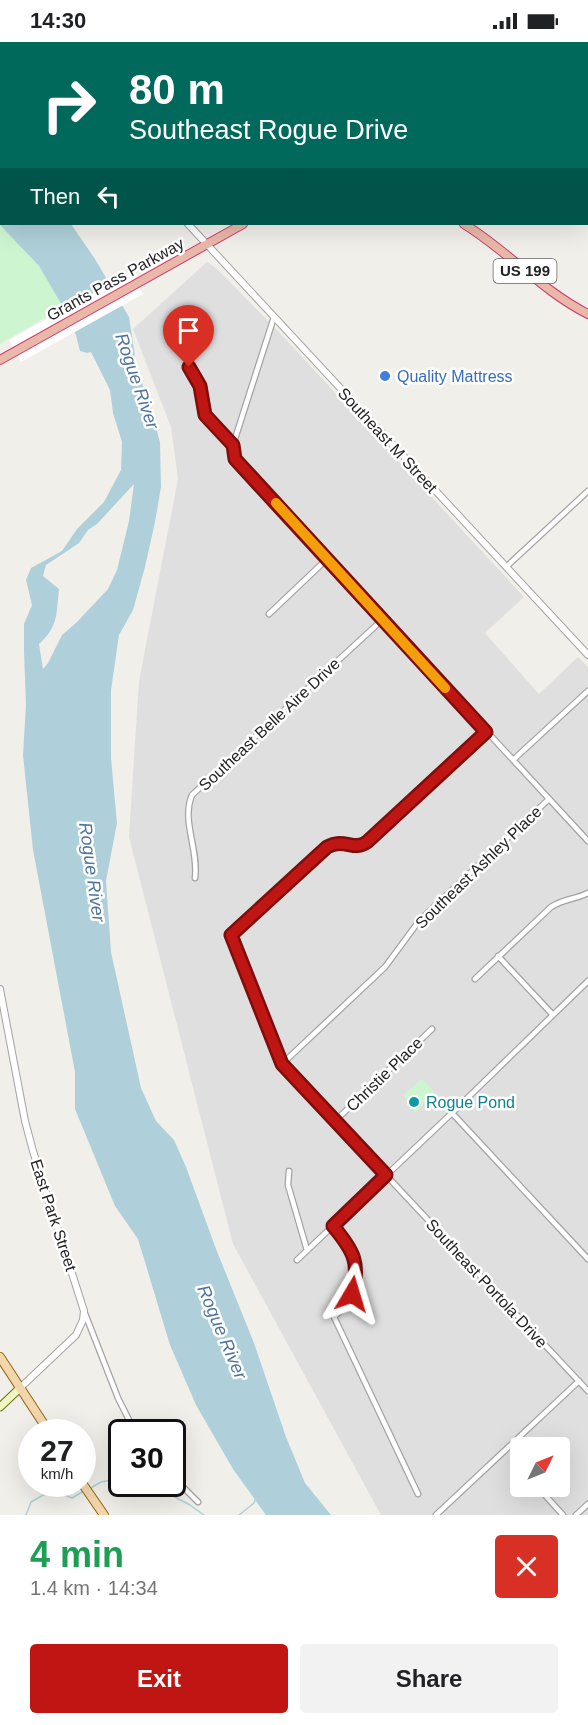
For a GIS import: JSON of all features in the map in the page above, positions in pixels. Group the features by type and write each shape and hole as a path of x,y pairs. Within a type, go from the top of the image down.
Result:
{"highway":[{"name":"Grants Pass Parkway","path":"0,360 241,225"},
{"name":"US 199","path":"465,225 548,290 588,314"}],"main road":[{"path":"0,1357 40,1419"},
{"path":"0,1407 20,1388"},
{"path":"92,1497 104,1515"}],"street":[{"name":"Southeast M Street","path":"189,225 588,656"},
{"path":"274,317 233,445 235,459 588,841"},
{"path":"189,367 200,386 205,415 233,445"},
{"path":"506,567 588,491"},
{"path":"268,614 327,559"},
{"name":"Southeast Belle Aire Drive","path":"195,878 196,861 187,810 192,795 382,620"},
{"path":"513,760 588,691"},
{"path":"282,1064 231,935 327,847 340,842 357,846 367,842 486,732"},
{"name":"Southeast Ashley Place","path":"282,1064 385,967 419,921 549,799"},
{"path":"474,978 551,907 563,900 588,893"},
{"path":"498,956 553,1015"},
{"path":"297,1260 588,981"},
{"name":"East Park Street","path":"0,989 25,1121 84,1311 128,1419"},
{"name":"Christie Place","path":"336,1120 432,1029"},
{"name":"Southeast Portola Drive","path":"282,1064 588,1391"},
{"path":"452,1113 588,1258"},
{"path":"289,1171 288,1185 307,1250"},
{"path":"333,1226 352,1251 356,1281 352,1294 343,1309 334,1317 418,1494"},
{"path":"20,1388 76,1335 83,1320 84,1311"},
{"path":"436,1515 579,1381"},
{"path":"186,1490 198,1502"},
{"path":"547,1497 563,1515"},
{"path":"576,1515 588,1504"}],"shaded area":[{"path":"207,262 216,268 279,332 524,597 485,633 539,694 578,657 588,667 588,1515 381,1515 233,1244 129,837 139,681 178,479 171,427 133,329"}],"green space":[{"path":"0,225 39,266 63,307 0,344"},
{"path":"422,1079 434,1092 415,1113 403,1095"}],"water":[{"name":"Rogue River","path":"0,225 72,225 95,259 129,317 137,370 151,407 160,443 161,487 155,522 133,610 119,635 111,690 111,758 117,823 106,881 111,952 141,1088 156,1121 174,1140 186,1167 305,1483 331,1515 266,1515 233,1469 196,1405 170,1345 138,1239 115,1206 75,1109 75,1072 33,850 23,755 26,705 24,624 32,605 26,580 31,568 62,551 77,529 104,502 121,470 122,442 113,413 110,390 91,352 80,351 76,335 63,307 39,266","holes":["134,484 129,521 117,570 108,589 62,635 43,669 39,644 53,625 57,613 59,589 43,576 46,565 79,543 88,530 97,524"]}],"pier":[{"path":"131,272 143,294 21,362 9,340"}],"waterway":[{"path":"96,1485 108,1481"},
{"path":"26,1515 31,1502 40,1497"},
{"path":"70,1497 74,1497"},
{"path":"175,1497 204,1515"},
{"path":"239,1515 255,1500"}],"slow traffic":[{"path":"276,503 445,688"}],"place":[{"name":"Quality Mattress","path":"385,376"},
{"name":"Rogue Pond","path":"414,1102"}],"route":[{"path":"189,367 200,386 205,415 233,445 235,459 486,732 367,842 357,846 340,842 327,847 231,935 282,1064 386,1175 333,1226 352,1251 356,1281 352,1294"}]}
